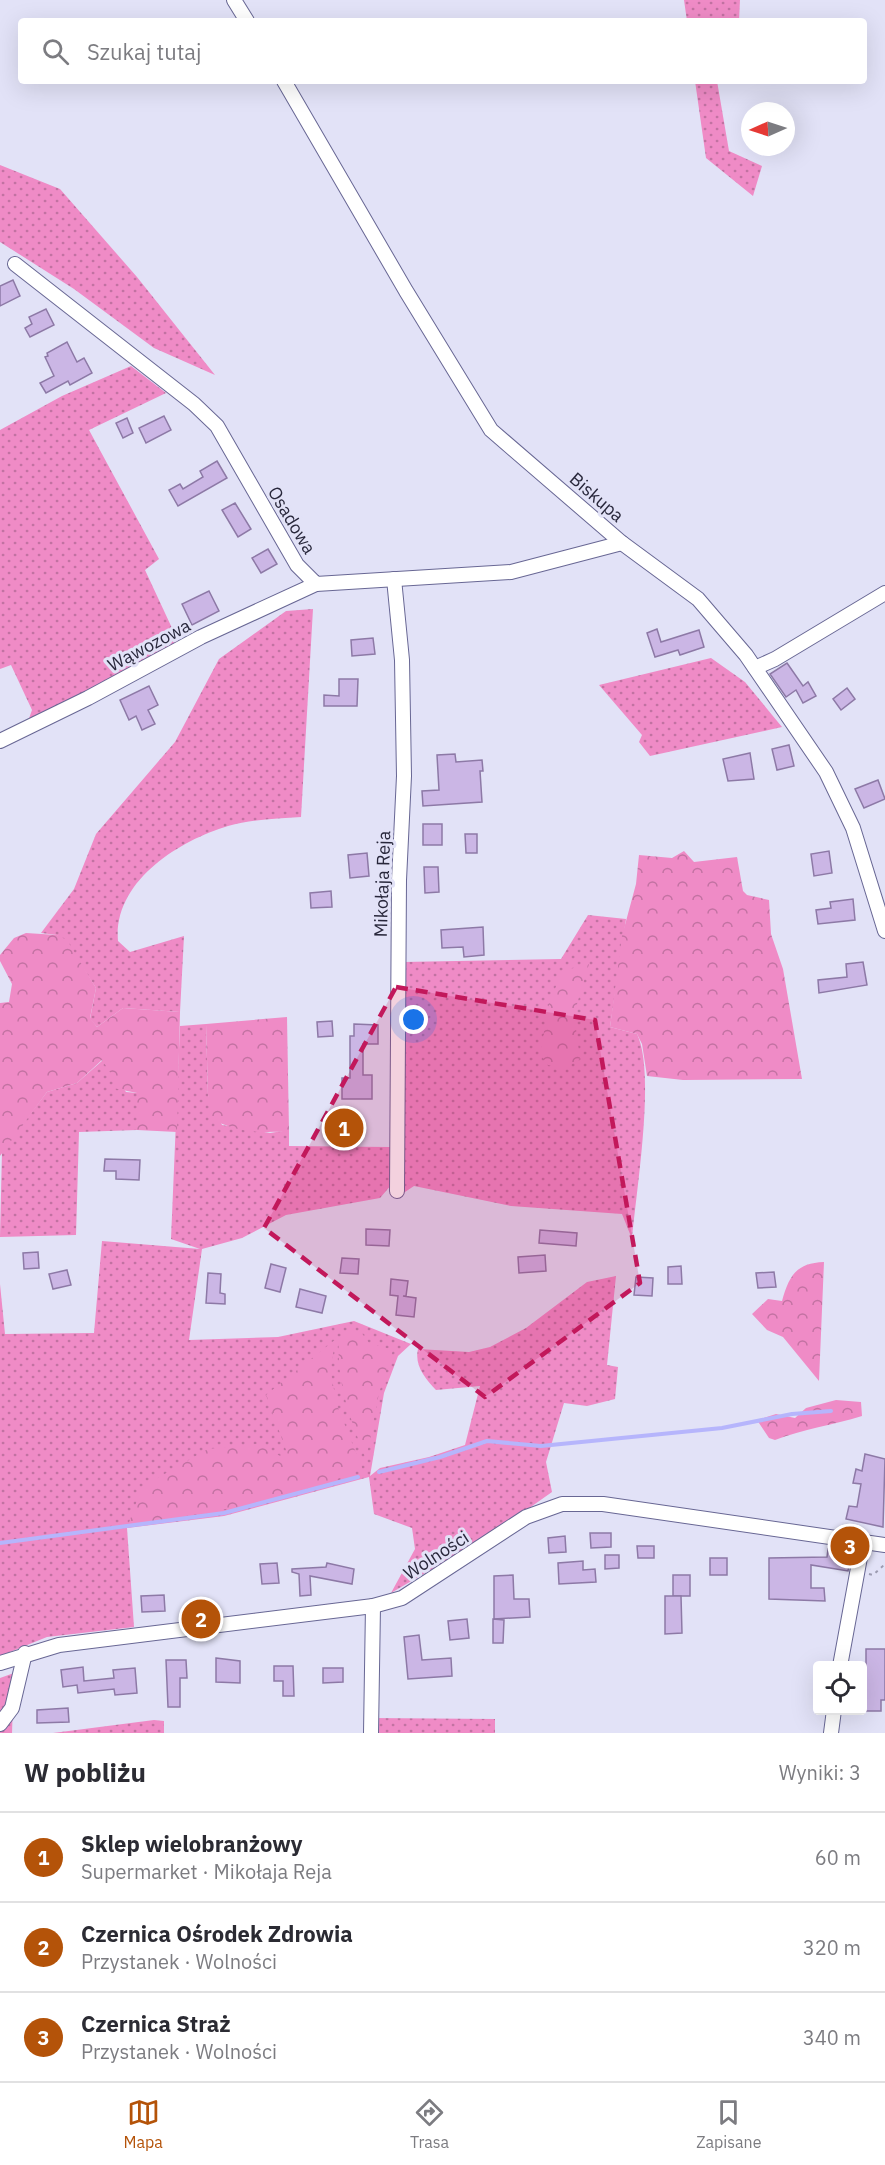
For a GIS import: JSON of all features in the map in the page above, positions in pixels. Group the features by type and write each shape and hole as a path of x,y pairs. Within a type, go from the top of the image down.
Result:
{"street":[{"path":"234,0 245,18"},
{"name":"Biskupa","path":"286,84 406,291 491,430 622,543 698,599 755,668 826,772 853,828 885,931"},
{"name":"Osadowa","path":"15,264 194,404 217,426 297,565 316,584"},
{"path":"316,584 511,572 622,543"},
{"name":"Mikołaja Reja","path":"394,579 402,660 404,776 399,880 397,1191"},
{"name":"Wąwozowa","path":"0,741 88,698 201,637 316,584"},
{"path":"755,668 775,659 885,593"},
{"name":"Wolności","path":"0,1663 25,1653 93,1640 373,1606 402,1598 526,1517 562,1504 603,1504 885,1545"},
{"path":"841,1661 863,1541"},
{"path":"371,1733 373,1606"},
{"path":"0,1724 12,1708 25,1653"},
{"path":"831,1733 833,1715"}],"highlighted area":[{"path":"396,987 595,1020 640,1283 485,1397 264,1228"}],"green space":[{"path":"684,0 740,0 739,18 687,18"},
{"path":"695,84 718,84 729,151 762,166 753,196 706,158"},
{"path":"0,165 60,189 137,277 215,375 154,348 74,289 0,242"},
{"path":"131,366 166,393 89,430 159,559 145,570 178,641 26,727 32,710 11,665 0,669 0,430 62,396"},
{"path":"313,609 301,817 228,826 189,842 152,867 137,883 126,900 119,920 118,941 130,952 184,936 180,1012 123,1008 97,1027 90,1019 96,988 78,960 57,935 41,933 74,889 96,834 175,742 219,659 286,611"},
{"path":"711,658 745,682 782,727 650,756 639,742 642,735 599,685"},
{"path":"684,851 694,862 737,857 743,891 747,895 769,900 771,934 783,969 802,1079 683,1080 647,1076 642,1044 637,1034 610,1027 622,936 636,884 639,855 672,858"},
{"path":"588,915 626,919 610,1027 637,1034 645,1076 643,1133 632,1239 622,1214 511,1206 414,1186 402,1194 403,962 561,959"},
{"path":"26,933 57,935 67,940 96,988 90,1018 97,1027 123,1008 180,1012 177,1132 137,1130 137,1093 113,1088 114,1078 102,1060 77,1083 47,1092 0,1156 0,1003 9,1002 12,984 0,961 0,955 14,938"},
{"path":"589,964 574,1014 580,1059 564,1069 548,1065 540,1054 549,1004 562,971"},
{"path":"287,1017 289,1131 259,1132 239,1129 229,1127 212,1118 208,1095 206,1024"},
{"path":"206,1024 208,1095 222,1125 270,1133 289,1130 289,1146 390,1147 392,1184 380,1198 286,1215 242,1238 202,1249 189,1340 278,1337 354,1321 411,1344 398,1356 384,1393 370,1476 380,1468 429,1457 465,1445 480,1386 436,1390 419,1367 418,1349 469,1352 490,1347 526,1328 587,1282 616,1276 607,1365 618,1367 615,1399 587,1406 564,1403 546,1462 552,1492 495,1532 391,1593 415,1549 412,1528 374,1514 369,1477 224,1516 127,1528 134,1627 47,1637 0,1656 0,1284 5,1334 94,1333 102,1241 200,1249 171,1239 180,1026"},
{"path":"103,1060 126,1092 137,1093 137,1130 79,1132 76,1235 0,1237 2,1151 47,1092 77,1083"},
{"path":"824,1262 819,1381 783,1337 767,1330 752,1314 768,1299 782,1301 791,1278 800,1268"},
{"path":"348,1332 361,1332 369,1343 393,1350 379,1393 366,1459 342,1385 339,1338"},
{"path":"336,1339 330,1369 337,1405 362,1468 307,1490 277,1498 127,1528 142,1487 208,1449 257,1444 290,1461 266,1395"},
{"path":"836,1400 861,1402 862,1416 775,1440 769,1438 757,1420 776,1414 795,1418 806,1408"},
{"path":"14,1673 12,1733 0,1733 0,1678"},
{"path":"372,1718 495,1719 495,1733 373,1733"},
{"path":"154,1720 164,1721 164,1733 53,1733"}],"building":[{"path":"13,280 20,296 0,306 0,286"},
{"path":"46,309 54,325 30,337 25,328 32,324 29,317"},
{"path":"67,342 77,362 84,358 92,373 70,385 68,381 46,393 40,383 54,376 45,357 48,356 47,353"},
{"path":"164,416 171,430 146,443 139,428"},
{"path":"127,418 133,433 123,438 116,423"},
{"path":"217,461 227,478 178,506 169,490 180,484 183,489 203,477 200,471"},
{"path":"235,503 251,529 238,537 222,510"},
{"path":"268,549 277,564 261,573 252,558"},
{"path":"209,591 219,611 192,625 182,604"},
{"path":"657,629 661,642 699,630 704,647 680,655 678,650 655,657 647,633"},
{"path":"373,638 375,654 352,656 351,640"},
{"path":"787,663 803,686 808,682 816,696 803,703 796,690 786,697 770,674"},
{"path":"339,679 358,679 357,706 324,706 324,695 339,696"},
{"path":"149,686 158,705 148,710 155,724 142,730 136,716 129,720 120,700"},
{"path":"847,688 855,699 841,710 833,699"},
{"path":"789,745 794,766 777,770 772,749"},
{"path":"750,753 754,779 728,781 723,759"},
{"path":"455,754 456,762 482,760 483,771 480,771 482,802 423,806 422,791 439,790 437,755"},
{"path":"878,780 885,799 864,808 855,789"},
{"path":"423,824 442,824 442,845 423,845"},
{"path":"465,834 477,834 477,853 466,853"},
{"path":"829,851 832,873 814,876 811,854"},
{"path":"367,853 369,876 350,878 348,855"},
{"path":"424,867 438,867 439,892 425,893"},
{"path":"331,891 332,907 311,908 310,893"},
{"path":"853,899 855,920 818,924 816,910 831,908 830,902"},
{"path":"483,927 484,955 464,957 463,947 442,948 441,930"},
{"path":"863,962 867,985 819,993 818,980 847,977 846,964"},
{"path":"332,1021 333,1036 318,1037 317,1022"},
{"path":"354,1024 378,1025 378,1044 363,1044 363,1075 372,1075 372,1099 342,1099 342,1078 350,1078 350,1036 354,1036"},
{"path":"105,1159 140,1160 139,1180 116,1179 116,1171 104,1171"},
{"path":"366,1229 390,1230 389,1246 366,1245"},
{"path":"540,1230 577,1233 576,1246 539,1243"},
{"path":"38,1252 39,1268 24,1269 23,1253"},
{"path":"545,1255 546,1271 519,1273 518,1257"},
{"path":"342,1258 359,1259 358,1274 340,1273"},
{"path":"271,1264 286,1268 280,1292 265,1288"},
{"path":"681,1266 682,1284 668,1284 668,1267"},
{"path":"67,1270 71,1285 53,1289 49,1274"},
{"path":"774,1272 776,1287 758,1288 756,1273"},
{"path":"208,1273 221,1274 220,1293 225,1294 225,1304 206,1303"},
{"path":"636,1277 653,1278 652,1296 634,1295"},
{"path":"391,1279 408,1281 406,1296 403,1296 416,1298 414,1317 396,1315 398,1296 390,1295"},
{"path":"300,1289 326,1296 322,1313 296,1307"},
{"path":"865,1454 885,1459 883,1527 846,1519 849,1506 857,1507 861,1484 853,1483 856,1469 862,1471"},
{"path":"590,1533 611,1533 611,1547 591,1548"},
{"path":"565,1536 566,1552 549,1553 548,1538"},
{"path":"637,1546 654,1546 654,1558 638,1558"},
{"path":"828,1549 852,1553 848,1571 811,1565 811,1588 824,1588 825,1601 769,1599 769,1558 827,1557"},
{"path":"605,1555 619,1555 619,1568 605,1569"},
{"path":"710,1558 727,1558 727,1575 710,1575"},
{"path":"583,1561 583,1570 595,1569 596,1582 559,1584 558,1563"},
{"path":"277,1563 279,1583 262,1584 260,1564"},
{"path":"327,1563 354,1569 352,1584 310,1576 311,1595 300,1596 299,1574 292,1572 292,1569 326,1567"},
{"path":"513,1575 514,1599 529,1599 530,1617 494,1619 494,1576"},
{"path":"673,1575 690,1575 690,1596 673,1596"},
{"path":"164,1595 165,1611 142,1612 141,1596"},
{"path":"665,1596 681,1596 682,1633 665,1634"},
{"path":"467,1619 469,1638 450,1640 448,1621"},
{"path":"493,1619 504,1620 503,1643 493,1643"},
{"path":"419,1635 422,1660 451,1658 452,1676 408,1679 404,1637"},
{"path":"866,1649 885,1649 885,1700 881,1700 881,1711 867,1711"},
{"path":"216,1658 240,1661 240,1683 216,1682"},
{"path":"166,1660 186,1660 187,1678 180,1678 180,1707 168,1707"},
{"path":"274,1666 293,1666 294,1696 283,1696 283,1681 274,1681"},
{"path":"83,1667 84,1681 114,1678 113,1670 135,1668 137,1693 115,1695 114,1689 78,1693 77,1685 63,1687 61,1670"},
{"path":"323,1668 343,1668 343,1682 323,1683"},
{"path":"68,1708 69,1722 37,1723 37,1710"}],"waterway":[{"path":"379,1472 440,1457 487,1441 541,1446 722,1428 792,1414 831,1411"},
{"path":"0,1543 224,1513 358,1477"}],"place":[{"name":"Sklep wielobranżowy","path":"344,1128"},
{"name":"Czernica Straż","path":"850,1546"},
{"name":"Czernica Ośrodek Zdrowia","path":"201,1619"}]}
